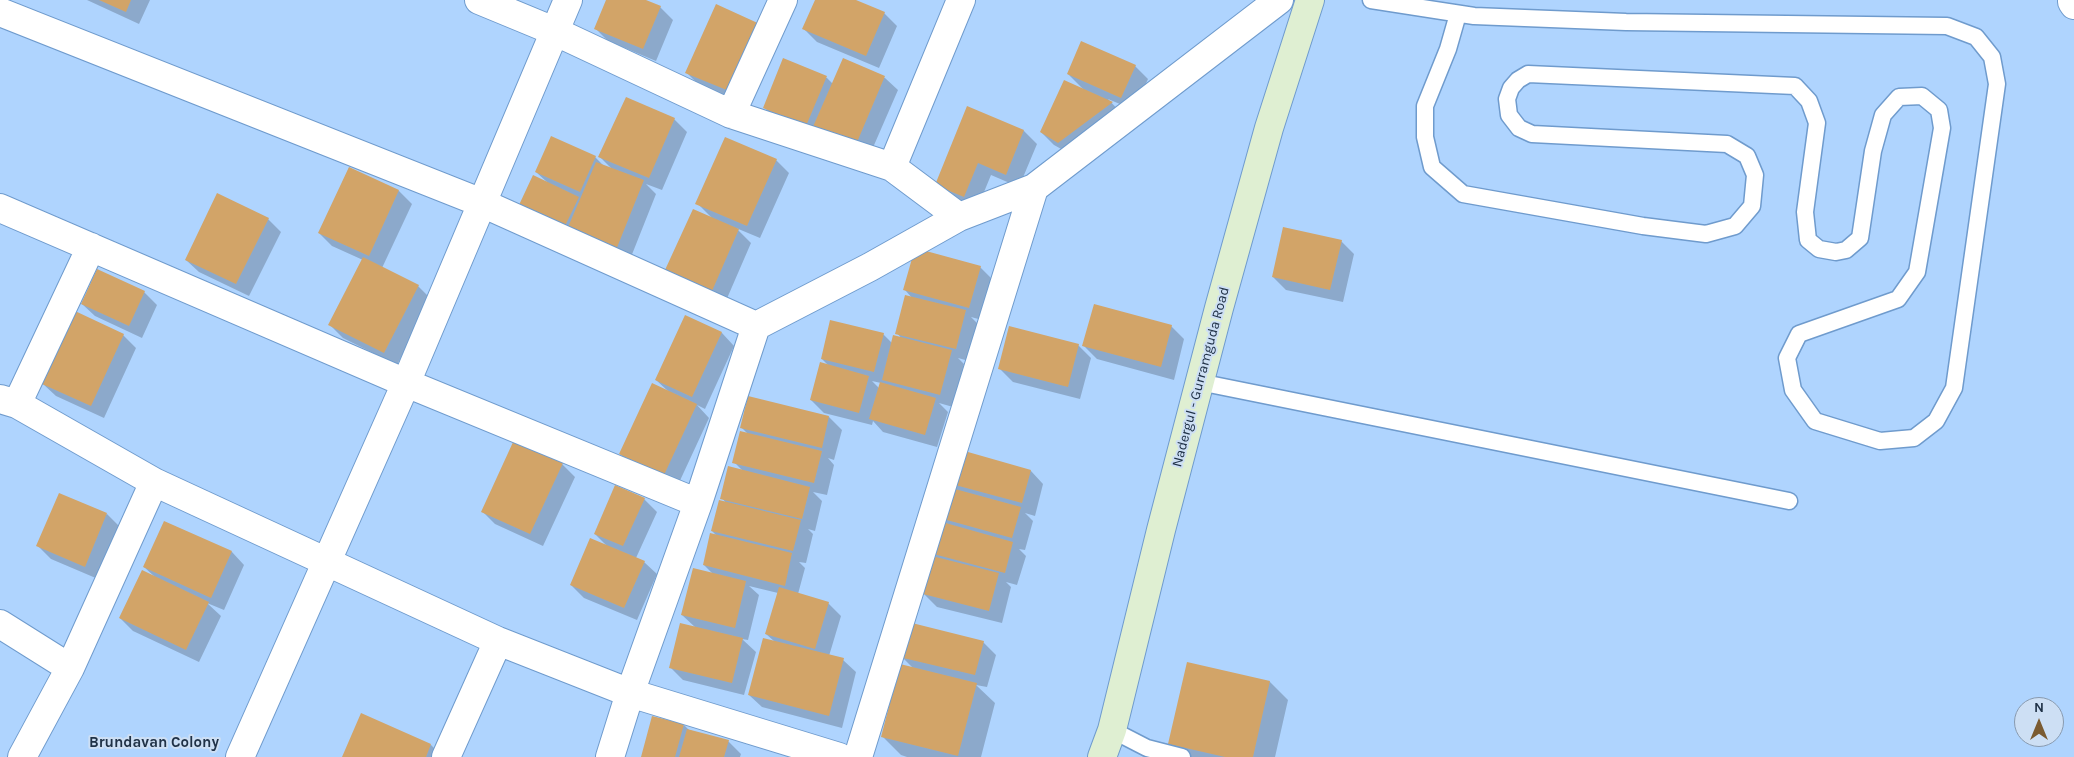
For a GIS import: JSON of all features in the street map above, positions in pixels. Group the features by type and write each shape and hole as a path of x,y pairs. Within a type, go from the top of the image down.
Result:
{"main road":[{"name":"Nadergul - Gurramguda Road","path":"1102,757 1112,730 1199,382 1269,128 1310,0"}],"street":[{"path":"479,0 554,31 731,114 892,167 959,217"},
{"path":"240,757 406,383 568,0"},
{"path":"731,114 783,0"},
{"path":"892,167 961,0"},
{"path":"610,757 630,693 698,503 756,326 870,267 959,217 1034,188 1279,0"},
{"path":"2072,0 2074,5"},
{"path":"0,12 482,203 756,326"},
{"path":"858,757 1034,188"},
{"path":"0,208 406,383 698,503"},
{"path":"91,247 8,402 154,482 498,640 630,693 839,757"},
{"path":"22,757 70,668 154,482"},
{"path":"0,624 70,668"},
{"path":"446,757 498,640"}],"lane":[{"path":"1371,0 1458,14 1626,22 1947,26 1976,37 1992,57 1997,84 1954,388 1936,421 1914,438 1880,441 1816,421 1793,390 1787,358 1799,334 1898,299 1917,272 1942,128 1939,110 1922,96 1898,97 1883,114 1873,151 1860,238 1846,250 1836,252 1819,249 1808,240 1805,212 1817,123 1809,101 1795,86 1528,74 1518,80 1511,88 1507,99 1509,114 1519,128 1532,134 1727,144 1747,156 1755,175 1752,206 1735,226 1706,234 1643,226 1463,194 1432,167 1425,137 1425,106 1448,49 1458,14"},
{"path":"1199,382 1789,501"},
{"path":"1112,730 1147,748 1182,757"}],"building":[{"path":"99,0 131,0 126,12"},
{"path":"606,0 646,0 661,6 643,49 594,29"},
{"path":"815,0 856,0 885,12 866,56 802,29"},
{"path":"716,4 762,25 734,93 685,73"},
{"path":"1081,41 1136,65 1121,98 1067,74"},
{"path":"783,58 827,76 806,126 763,108"},
{"path":"843,58 885,76 855,147 812,129"},
{"path":"1064,80 1113,102 1058,143 1040,132"},
{"path":"626,97 675,118 649,178 598,157"},
{"path":"967,106 1024,130 1006,175 978,163 964,197 935,185"},
{"path":"551,136 596,156 580,192 535,172"},
{"path":"725,137 777,159 747,226 695,204"},
{"path":"596,162 644,180 616,250 568,227"},
{"path":"349,167 399,190 369,256 318,233"},
{"path":"533,175 579,197 565,226 519,205"},
{"path":"217,193 269,218 236,284 185,260"},
{"path":"693,209 739,229 712,291 665,270"},
{"path":"1283,227 1342,240 1330,290 1272,277"},
{"path":"915,248 981,266 969,308 903,290"},
{"path":"363,257 419,285 384,353 328,325"},
{"path":"97,269 145,291 129,326 81,304"},
{"path":"905,295 966,310 956,349 895,334"},
{"path":"1094,304 1172,325 1161,367 1082,346"},
{"path":"75,311 124,334 91,406 42,384"},
{"path":"685,315 722,332 692,397 655,380"},
{"path":"830,320 884,333 874,372 821,359"},
{"path":"1009,326 1079,344 1068,387 998,369"},
{"path":"893,335 952,350 940,395 882,380"},
{"path":"820,362 869,376 859,413 810,400"},
{"path":"880,382 936,398 925,435 869,419"},
{"path":"652,383 697,404 664,475 619,454"},
{"path":"748,396 829,416 822,448 740,428"},
{"path":"740,431 822,451 814,483 732,463"},
{"path":"514,440 563,463 530,534 481,512"},
{"path":"954,448 1031,470 1022,503 944,482"},
{"path":"728,466 810,487 802,519 720,499"},
{"path":"615,485 645,498 623,546 594,534"},
{"path":"944,486 1021,507 1012,538 936,517"},
{"path":"59,493 107,513 85,567 36,546"},
{"path":"719,500 801,520 793,551 711,531"},
{"path":"935,520 1013,542 1005,573 926,552"},
{"path":"164,521 232,551 211,598 143,567"},
{"path":"710,533 792,553 785,586 703,565"},
{"path":"590,538 645,561 624,608 570,585"},
{"path":"932,556 999,573 989,611 923,594"},
{"path":"693,568 746,581 735,628 681,615"},
{"path":"142,570 209,602 186,650 119,618"},
{"path":"779,587 829,602 815,649 765,634"},
{"path":"908,622 984,641 975,675 899,657"},
{"path":"680,623 743,638 732,683 669,668"},
{"path":"763,638 844,658 829,716 748,695"},
{"path":"1187,662 1270,681 1253,757 1225,757 1168,744"},
{"path":"900,664 977,683 958,756 881,737"},
{"path":"361,713 431,744 426,757 342,757"},
{"path":"652,716 684,724 675,757 641,757"},
{"path":"687,729 729,740 724,757 679,757"}],"district":[{"name":"Brundavan Colony","path":"154,743"}]}
